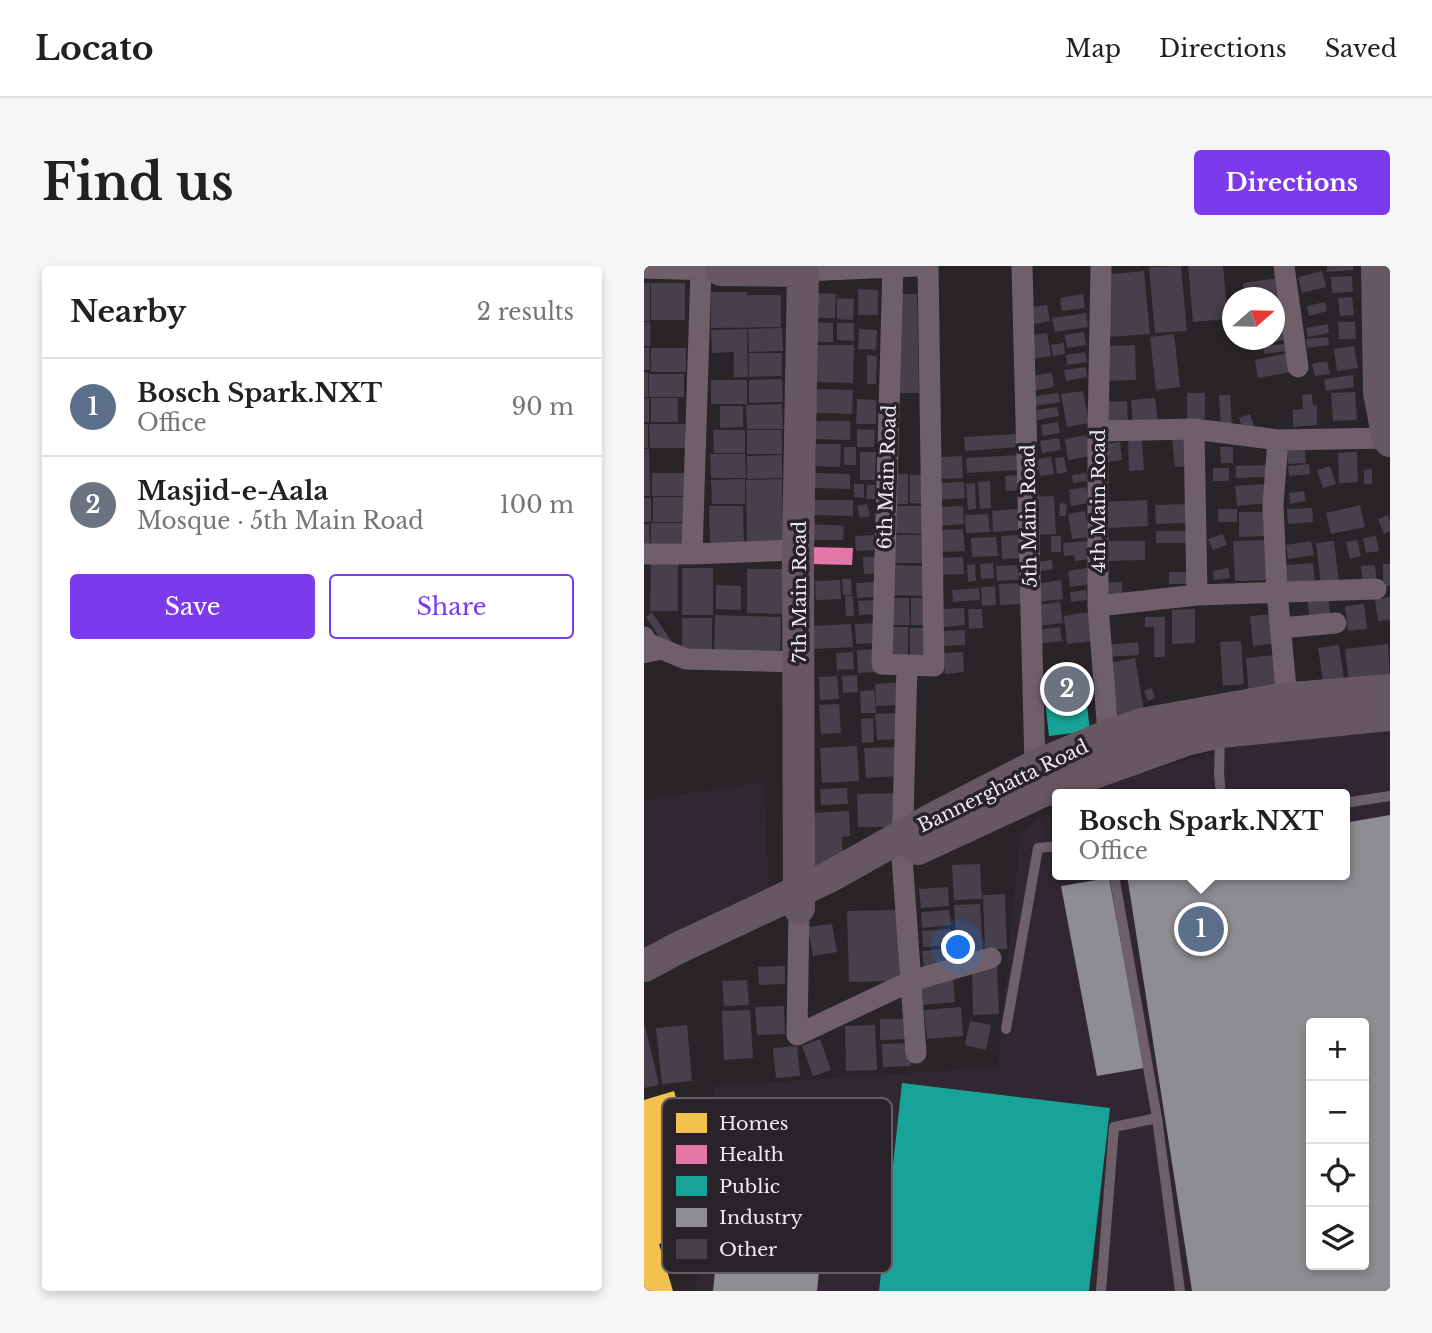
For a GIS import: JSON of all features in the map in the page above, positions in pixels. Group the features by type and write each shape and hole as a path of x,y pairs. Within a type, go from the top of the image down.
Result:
{"main road":[{"path":"1377,266 1379,393 1389,439"},
{"path":"714,268 803,269"},
{"name":"7th Main Road","path":"799,902 798,550 803,269"},
{"name":"Bannerghatta Road","path":"644,987 902,846 1186,740 1289,712 1390,690"},
{"name":"Bannerghatta Road","path":"902,846 934,818 1035,766 1142,724 1289,712 1390,715"},
{"name":"Bannerghatta Road","path":"644,966 676,949 799,902"}],"street":[{"path":"803,269 916,266"},
{"path":"916,1053 902,846 906,665 934,666 928,266"},
{"name":"5th Main Road","path":"1022,266 1035,766"},
{"name":"4th Main Road","path":"1101,266 1098,606 1111,767"},
{"path":"1284,266 1298,367"},
{"name":"6th Main Road","path":"893,267 882,664 906,665"},
{"path":"644,268 714,268 692,554"},
{"path":"1098,431 1194,429 1278,440 1389,439"},
{"path":"1194,429 1197,595"},
{"path":"1278,440 1273,505 1277,592 1289,712"},
{"path":"644,554 798,550"},
{"path":"1098,606 1197,595 1376,589"},
{"path":"1281,628 1336,622"},
{"path":"644,638 647,643 686,659 798,662"},
{"path":"799,902 797,1035 911,981 991,958"}],"lane":[{"path":"644,658 670,653"},
{"path":"1220,732 1220,789"},
{"path":"1350,802 1390,796"},
{"path":"1006,1029 1038,848 1052,847"},
{"path":"1115,880 1157,1118 1180,1291"},
{"path":"1101,1291 1114,1127 1157,1118"}],"shaded area":[{"path":"1390,728 1390,1291 696,1291 698,1273 892,1273 892,1098 713,1098 714,1086 998,1067 1020,835 1052,809 1052,880 1350,880 1350,789 1080,789 1231,748"},
{"path":"764,782 769,895 644,961 644,800"}],"building: Homes":[{"path":"674,1091 676,1098 662,1098 662,1243 659,1244 662,1273 668,1273 673,1291 644,1291 644,1100"}],"building: Health":[{"path":"811,547 853,548 852,565 810,564"}],"building: Public":[{"path":"1084,678 1090,731 1049,736 1043,682"},
{"path":"902,1083 1110,1108 1089,1291 879,1291 881,1273 892,1273 892,1173"}],"building: Industry":[{"path":"1390,815 1390,1291 1192,1291 1128,880 1350,880 1350,822"},
{"path":"1109,880 1144,1068 1097,1076 1061,886"},
{"path":"715,1273 819,1273 817,1291 713,1291"}],"building: Other":[{"path":"1181,266 1187,331 1155,333 1149,267"},
{"path":"1188,266 1223,266 1225,287 1222,287 1222,320 1193,322"},
{"path":"1327,266 1353,266 1353,270 1327,272"},
{"path":"1144,271 1150,334 1109,337 1103,275"},
{"path":"1322,271 1326,287 1302,293 1298,277"},
{"path":"1352,276 1353,292 1332,293 1331,277"},
{"path":"1278,278 1279,287 1244,287 1243,283"},
{"path":"644,283 650,283 650,321 644,321"},
{"path":"651,283 685,283 685,320 651,320"},
{"path":"858,289 878,290 878,315 858,315"},
{"path":"711,292 781,295 781,327 711,328"},
{"path":"818,293 836,294 835,318 817,318"},
{"path":"897,294 917,294 919,393 899,393"},
{"path":"1083,294 1085,308 1062,311 1060,298"},
{"path":"1352,297 1354,315 1340,316 1338,298"},
{"path":"837,298 854,299 853,320 837,319"},
{"path":"1325,302 1327,311 1309,316 1307,306"},
{"path":"1047,305 1050,321 1034,324 1032,307"},
{"path":"1086,313 1088,327 1055,332 1052,318"},
{"path":"644,322 650,322 650,346 644,346"},
{"path":"814,322 833,323 833,342 814,342"},
{"path":"1338,322 1355,322 1356,339 1339,339"},
{"path":"837,323 854,323 854,341 837,340"},
{"path":"1328,324 1329,333 1308,337 1306,328"},
{"path":"782,328 783,351 749,352 748,329"},
{"path":"747,329 748,377 734,377 734,352 712,353 711,330"},
{"path":"859,329 877,330 876,350 858,349"},
{"path":"1084,332 1086,345 1067,348 1065,335"},
{"path":"1047,333 1051,356 1031,359 1027,336"},
{"path":"1174,334 1180,387 1156,390 1150,337"},
{"path":"1328,337 1329,345 1307,348 1306,339"},
{"path":"1064,343 1065,354 1053,356 1051,345"},
{"path":"1285,344 1286,351 1264,354 1264,350 1285,350"},
{"path":"816,345 854,345 853,383 815,382"},
{"path":"1135,345 1136,380 1105,381 1104,346"},
{"path":"1354,346 1358,368 1337,371 1334,349"},
{"path":"649,347 650,370 644,370 644,348"},
{"path":"651,348 686,348 686,372 651,372"},
{"path":"1085,352 1087,362 1067,365 1066,355"},
{"path":"749,353 782,353 782,376 749,377"},
{"path":"1287,353 1291,372 1258,378 1255,360"},
{"path":"867,355 877,356 876,384 867,384"},
{"path":"1327,361 1330,374 1315,376 1312,364"},
{"path":"1086,367 1087,377 1066,381 1064,370"},
{"path":"644,372 648,372 648,397 644,397"},
{"path":"1052,373 1054,387 1032,391 1030,376"},
{"path":"649,374 684,374 684,397 649,397"},
{"path":"1353,375 1354,387 1326,391 1324,379"},
{"path":"782,379 783,402 749,403 749,380"},
{"path":"711,380 747,380 747,404 711,404"},
{"path":"816,389 853,390 852,414 816,413"},
{"path":"1083,391 1089,423 1067,427 1061,394"},
{"path":"1355,392 1357,420 1333,421 1331,393"},
{"path":"1058,393 1060,402 1036,406 1035,396"},
{"path":"1187,393 1205,393 1205,419 1187,419"},
{"path":"1312,394 1313,406 1317,405 1317,425 1293,427 1293,410 1303,409 1302,395"},
{"path":"1219,395 1230,395 1232,428 1221,428"},
{"path":"644,398 649,398 649,422 644,422"},
{"path":"651,398 678,398 678,422 651,422"},
{"path":"1155,398 1158,423 1133,425 1131,400"},
{"path":"857,399 876,400 876,424 856,424"},
{"path":"1127,401 1128,425 1105,426 1103,402"},
{"path":"782,404 783,429 747,429 746,405"},
{"path":"720,406 743,406 743,427 720,428"},
{"path":"1057,407 1059,416 1037,420 1036,410"},
{"path":"1250,414 1254,425 1243,429 1239,418"},
{"path":"816,421 850,421 850,440 815,439"},
{"path":"1058,422 1060,433 1043,436 1041,425"},
{"path":"644,424 648,424 648,448 644,448"},
{"path":"649,424 685,424 685,448 650,448"},
{"path":"857,429 875,430 874,447 857,447"},
{"path":"713,430 745,430 745,453 714,453"},
{"path":"747,430 782,430 782,454 747,454"},
{"path":"1017,434 1018,447 965,451 964,437"},
{"path":"1087,435 1091,456 1068,460 1065,439"},
{"path":"1059,438 1061,450 1042,453 1040,441"},
{"path":"1128,438 1142,438 1144,470 1129,471"},
{"path":"1187,438 1190,466 1175,467 1172,439"},
{"path":"1120,442 1122,460 1107,462 1105,444"},
{"path":"816,444 841,444 840,467 816,466"},
{"path":"844,447 856,447 856,465 844,465"},
{"path":"1220,447 1233,447 1233,463 1221,463"},
{"path":"644,449 649,449 650,496 644,496"},
{"path":"1305,449 1306,463 1288,464 1287,450"},
{"path":"860,452 876,452 875,480 860,480"},
{"path":"1357,452 1358,482 1339,483 1338,453"},
{"path":"710,454 745,454 746,478 711,478"},
{"path":"782,455 782,478 747,479 747,456"},
{"path":"1019,455 1020,470 967,473 966,458"},
{"path":"962,456 963,478 942,479 941,457"},
{"path":"1051,457 1054,474 1040,476 1037,459"},
{"path":"1064,457 1067,472 1057,474 1055,458"},
{"path":"1309,464 1310,474 1289,476 1288,466"},
{"path":"1270,465 1271,477 1236,478 1236,466"},
{"path":"1330,466 1336,484 1323,488 1317,470"},
{"path":"1213,468 1229,468 1229,481 1213,481"},
{"path":"1372,469 1372,484 1364,484 1364,470"},
{"path":"652,473 686,473 686,496 652,496"},
{"path":"815,473 850,474 850,489 814,488"},
{"path":"1086,473 1087,481 1073,483 1072,475"},
{"path":"892,474 908,474 908,504 892,504"},
{"path":"910,475 926,475 926,504 910,503"},
{"path":"1019,475 1020,490 1006,491 1005,476"},
{"path":"745,479 745,504 712,504 711,480"},
{"path":"782,479 783,547 747,548 746,480"},
{"path":"990,481 991,508 980,509 978,482"},
{"path":"964,482 965,498 939,500 938,483"},
{"path":"975,483 976,509 968,510 966,484"},
{"path":"854,484 864,484 864,498 854,497"},
{"path":"1267,484 1269,503 1237,506 1235,486"},
{"path":"867,485 875,485 875,499 866,499"},
{"path":"1086,487 1088,503 1071,506 1069,490"},
{"path":"1304,491 1306,501 1290,504 1289,493"},
{"path":"1054,496 1056,534 1036,535 1034,497"},
{"path":"653,497 685,497 685,522 653,522"},
{"path":"644,498 651,498 651,522 644,522"},
{"path":"814,500 853,500 853,516 813,515"},
{"path":"1147,500 1148,526 1107,528 1105,502"},
{"path":"1060,503 1067,504 1066,516 1059,516"},
{"path":"867,504 870,516 860,518 857,506"},
{"path":"1189,504 1190,523 1156,524 1155,505"},
{"path":"1360,505 1365,527 1331,534 1326,513"},
{"path":"709,506 743,506 744,544 710,544"},
{"path":"891,506 924,506 924,534 891,533"},
{"path":"963,506 964,524 941,526 940,507"},
{"path":"1312,508 1313,522 1288,524 1287,509"},
{"path":"1019,509 1021,530 993,532 992,511"},
{"path":"1218,509 1237,509 1237,522 1218,522"},
{"path":"1085,511 1089,537 1072,539 1068,514"},
{"path":"1239,512 1268,512 1268,536 1239,537"},
{"path":"988,514 990,532 966,533 965,515"},
{"path":"1388,515 1390,531 1384,534 1378,519"},
{"path":"651,523 685,523 685,547 651,546"},
{"path":"644,524 649,524 650,547 644,547"},
{"path":"811,524 844,526 843,540 811,540"},
{"path":"963,529 965,551 943,552 942,530"},
{"path":"1156,531 1190,531 1191,543 1156,543"},
{"path":"1223,534 1227,545 1213,550 1208,539"},
{"path":"874,535 875,550 856,551 855,536"},
{"path":"892,535 925,535 925,563 892,563"},
{"path":"1020,535 1021,558 1002,559 1001,536"},
{"path":"1051,536 1061,536 1061,552 1051,552"},
{"path":"1376,536 1379,551 1366,553 1363,538"},
{"path":"996,537 998,556 972,557 971,538"},
{"path":"1271,540 1272,580 1235,581 1233,541"},
{"path":"1357,540 1361,556 1350,559 1346,542"},
{"path":"1088,541 1090,559 1075,561 1074,555 1064,556 1063,543"},
{"path":"1108,541 1145,541 1145,560 1108,561"},
{"path":"1311,541 1314,555 1288,559 1286,545"},
{"path":"1334,541 1339,583 1321,585 1316,543"},
{"path":"863,557 879,557 880,573 864,574"},
{"path":"963,557 964,574 939,575 938,558"},
{"path":"1052,560 1053,569 1035,572 1034,562"},
{"path":"993,563 994,578 981,579 980,564"},
{"path":"1313,563 1315,585 1287,588 1285,565"},
{"path":"651,564 678,564 678,611 650,611"},
{"path":"975,564 976,581 968,582 967,565"},
{"path":"1383,564 1390,564 1390,586 1383,586"},
{"path":"891,565 928,566 927,596 891,595"},
{"path":"1018,565 1019,580 997,581 996,566"},
{"path":"1375,565 1377,585 1363,586 1361,566"},
{"path":"682,568 713,568 713,615 682,615"},
{"path":"1087,568 1090,584 1070,587 1068,571"},
{"path":"1228,568 1230,578 1214,580 1213,571"},
{"path":"747,569 783,569 782,614 747,613"},
{"path":"1169,572 1192,572 1192,584 1169,584"},
{"path":"842,579 851,579 852,595 843,595"},
{"path":"840,580 841,599 816,600 815,581"},
{"path":"1061,580 1063,599 1037,602 1035,584"},
{"path":"874,582 875,597 857,598 856,583"},
{"path":"1122,582 1123,597 1103,599 1103,583"},
{"path":"1021,583 1023,604 1000,605 999,584"},
{"path":"716,585 741,586 741,610 716,609"},
{"path":"995,586 996,605 982,606 981,587"},
{"path":"979,588 980,600 953,602 952,590"},
{"path":"1086,590 1087,600 1071,602 1070,592"},
{"path":"1328,592 1330,614 1309,616 1307,594"},
{"path":"845,596 853,596 854,616 846,616"},
{"path":"1390,597 1390,620 1378,621 1375,599"},
{"path":"891,598 909,598 910,625 891,625"},
{"path":"911,598 927,598 927,625 911,625"},
{"path":"877,600 878,614 859,615 858,601"},
{"path":"1060,602 1063,623 1037,626 1035,605"},
{"path":"1364,604 1367,629 1348,631 1345,606"},
{"path":"964,608 965,625 944,627 943,609"},
{"path":"968,609 982,609 983,628 969,629"},
{"path":"1195,609 1195,643 1172,644 1172,610"},
{"path":"652,612 672,642 666,647 646,617"},
{"path":"1089,612 1092,641 1067,644 1064,616"},
{"path":"1275,614 1278,643 1253,646 1250,616"},
{"path":"715,615 781,617 780,659 714,658"},
{"path":"1145,617 1165,617 1165,657 1154,657 1154,627 1145,627"},
{"path":"682,618 712,618 712,654 682,654"},
{"path":"875,623 876,643 856,644 855,624"},
{"path":"851,624 853,647 814,649 813,626"},
{"path":"890,627 908,627 908,660 890,660"},
{"path":"1060,627 1062,641 1037,644 1035,630"},
{"path":"910,628 927,628 927,659 910,659"},
{"path":"965,630 965,645 943,646 942,631"},
{"path":"1241,641 1244,684 1223,686 1220,642"},
{"path":"1138,642 1139,655 1108,657 1107,645"},
{"path":"1388,644 1390,678 1349,682 1345,649"},
{"path":"1339,645 1345,684 1324,687 1318,648"},
{"path":"874,649 875,672 858,673 857,650"},
{"path":"853,652 854,669 837,670 836,653"},
{"path":"963,652 964,672 945,674 944,653"},
{"path":"1274,655 1276,694 1249,696 1246,658"},
{"path":"1135,658 1144,711 1118,716 1109,663"},
{"path":"857,675 858,692 843,693 842,676"},
{"path":"837,676 839,699 820,700 819,677"},
{"path":"901,682 902,705 876,706 875,684"},
{"path":"1152,688 1155,698 1148,701 1144,691"},
{"path":"874,690 876,713 861,713 860,691"},
{"path":"839,704 841,733 821,734 819,705"},
{"path":"900,713 901,739 877,740 875,714"},
{"path":"873,718 874,742 862,743 861,719"},
{"path":"857,746 859,781 822,783 820,748"},
{"path":"896,747 898,776 866,778 864,748"},
{"path":"847,788 848,804 821,805 820,789"},
{"path":"898,793 898,827 858,827 857,794"},
{"path":"849,811 850,836 842,837 844,868 815,869 812,813"},
{"path":"980,864 982,899 954,900 952,865"},
{"path":"948,887 949,906 921,908 919,889"},
{"path":"1005,894 1007,949 985,949 983,895"},
{"path":"980,904 983,953 957,954 954,905"},
{"path":"898,910 900,981 849,982 847,911"},
{"path":"949,910 951,925 922,928 921,912"},
{"path":"832,924 837,952 813,956 808,927"},
{"path":"951,929 952,945 923,947 922,931"},
{"path":"951,948 953,966 924,968 922,951"},
{"path":"785,966 785,984 759,985 758,967"},
{"path":"997,967 999,1014 973,1015 972,968"},
{"path":"953,979 955,1002 923,1005 921,982"},
{"path":"747,980 749,1005 724,1006 722,981"},
{"path":"784,1006 785,1034 757,1035 755,1007"},
{"path":"961,1007 963,1036 927,1039 924,1010"},
{"path":"750,1010 753,1058 724,1060 722,1011"},
{"path":"880,1019 907,1019 908,1039 880,1040"},
{"path":"970,1021 991,1025 986,1050 965,1045"},
{"path":"687,1025 692,1081 662,1084 656,1028"},
{"path":"875,1025 877,1070 846,1071 845,1026"},
{"path":"644,1027 659,1085 644,1088"},
{"path":"820,1039 831,1070 813,1076 802,1046"},
{"path":"910,1043 911,1066 883,1067 882,1044"},
{"path":"797,1046 800,1076 776,1078 773,1048"}],"place":[{"name":"Masjid-e-Aala","path":"1067,689"},
{"name":"Bosch Spark.NXT","path":"1201,929"}]}
